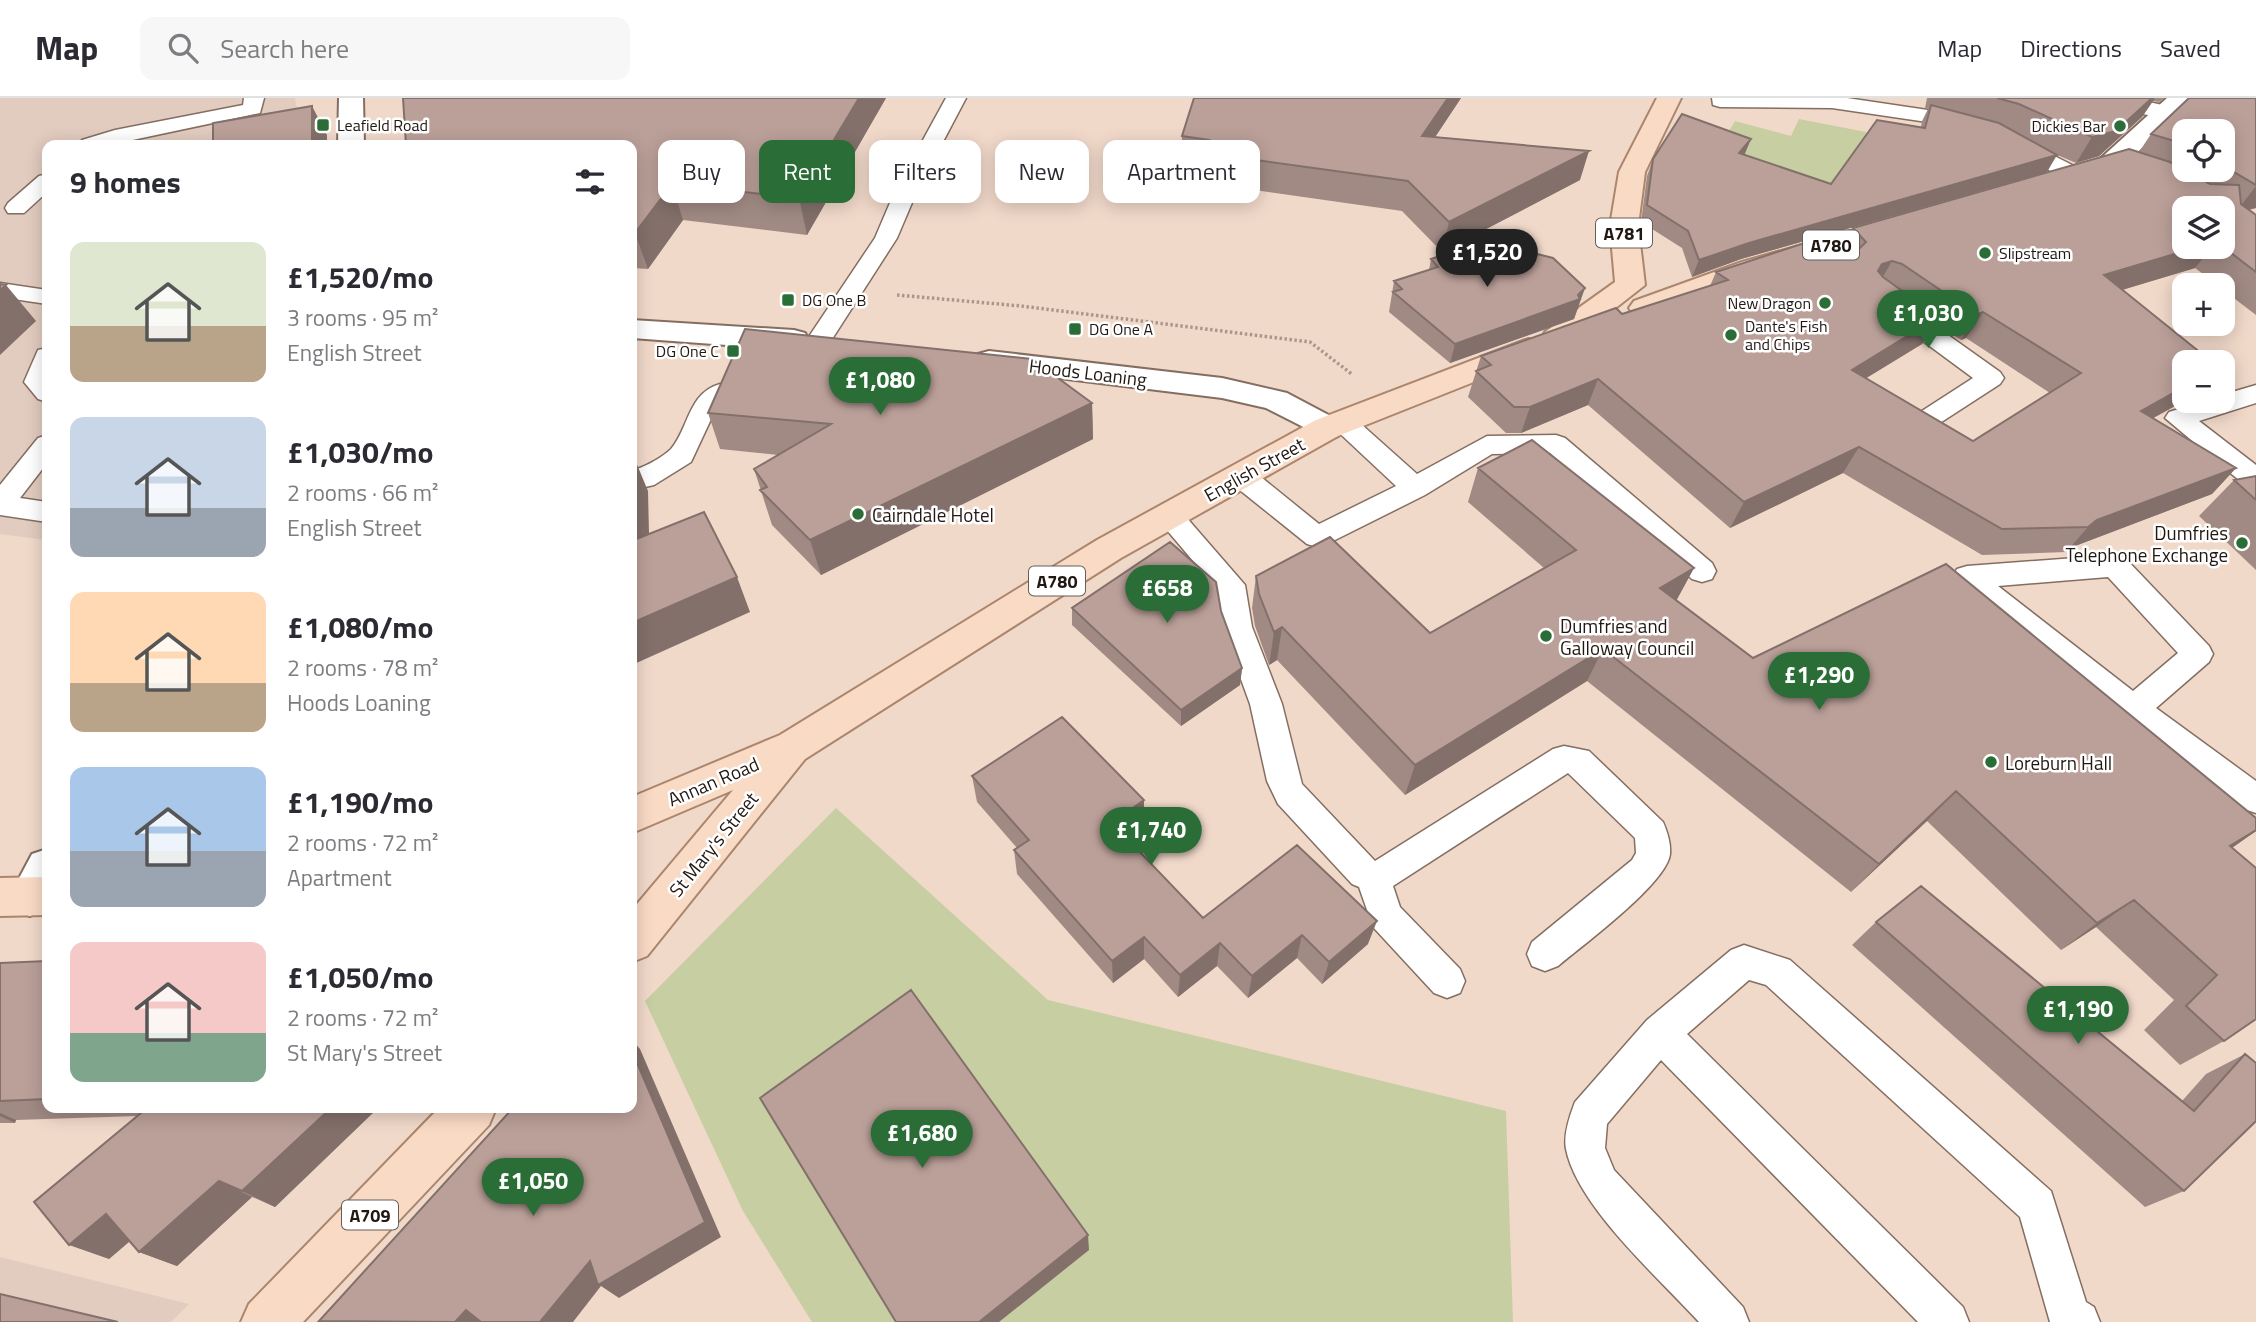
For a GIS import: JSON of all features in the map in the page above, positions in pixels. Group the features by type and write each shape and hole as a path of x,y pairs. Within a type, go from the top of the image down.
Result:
{"main road":[{"name":"A781","path":"1556,339 1630,285 1623,226 1632,172 1669,98"},
{"path":"2033,186 2109,164 2138,169"},
{"name":"English Street","path":"793,746 954,643 1169,516 1335,425 1466,371 1752,268 1916,220"},
{"name":"English Street","path":"1627,253 1647,267 1672,275 1699,275 1752,268"},
{"name":"Annan Road","path":"637,814 793,746"},
{"name":"St Mary's Street","path":"637,936 793,746"},
{"name":"A709","path":"268,1322 467,1113"}],"street":[{"path":"351,98 351,140"},
{"path":"2109,164 2175,105"},
{"path":"637,329 832,343"},
{"name":"Hoods Loaning","path":"966,358 1222,388 1276,400 1335,425"}],"lane":[{"path":"104,140 253,109 254,98"},
{"path":"832,343 850,291 886,238 906,191 956,98"},
{"path":"2079,98 2175,105"},
{"path":"1720,101 1886,103 1994,130 2072,174"},
{"path":"16,208 42,185"},
{"path":"1812,250 1837,268"},
{"path":"0,290 42,295"},
{"path":"1878,297 1991,378 1917,426"},
{"path":"42,369 37,382 42,388"},
{"path":"637,479 644,478 681,455 701,413 720,393"},
{"path":"2256,394 2178,418 2256,478"},
{"path":"1335,425 1415,488"},
{"path":"1241,476 1317,537 1415,488 1487,445 1556,444 1702,571"},
{"path":"42,450 0,505 42,511"},
{"path":"1169,516 1230,585 1237,626 1266,704 1283,781 1290,794 1364,873 1373,877 1398,867 1564,759 1578,761 1651,832 1653,855 1644,871 1545,954"},
{"path":"2133,709 2198,654 2115,566 1967,577 2133,709 2256,799"},
{"path":"1373,877 1385,916 1447,981"},
{"path":"1728,1322 1600,1184 1585,1148 1588,1116 1660,1032 1744,962 1777,972 2037,1205 2067,1320"},
{"path":"1660,1032 1948,1322"}],"path":[{"path":"850,291 1021,306 1310,342 1391,403"}],"shaded area":[{"path":"0,98 295,98 299,123 212,140 42,140 42,539 0,534"},
{"path":"0,1257 189,1304 171,1322 0,1322"}],"green space":[{"path":"1799,119 1866,132 1860,190 1747,175 1723,141 1735,121 1791,136"},
{"path":"836,808 1048,1000 1506,1111 1513,1322 812,1322 743,1211 645,1001"}],"building":[{"path":"403,98 859,98 834,140 759,140 759,194 745,192 745,140 658,140 658,203 637,230 637,140 406,140"},
{"path":"1194,98 1448,98 1422,136 1589,151 1449,222 1408,181 1260,161 1260,140 1209,140 1182,136"},
{"path":"1997,98 2152,98 2116,131 2092,137 2019,104"},
{"path":"2189,98 2256,98 2256,185 2235,173 2235,119 2172,119 2172,140 2151,134"},
{"path":"1931,105 1999,123 2057,155 1749,243 1699,260 1688,231 1647,205 1653,159 1682,114 1751,139 1739,153 1831,184 1877,120 1925,128"},
{"path":"312,106 312,140 213,140 213,123"},
{"path":"2129,149 2172,163 2172,182 2239,185 2241,204 2256,215 2256,272 2235,256 2235,196 2172,196 2172,255 2104,275 2172,330 2172,336 2180,336 2197,350 2172,350 2172,394 2141,411 2236,468 2097,520 2088,527 2002,529 1859,447 1744,502 1598,379 1530,407 1514,407 1476,371 1491,365 1481,356 1616,308 1622,314 1728,280 1716,272 1823,237 1839,247 1859,249 1866,242 1853,228","holes":["1892,261 1902,264 1978,314 1983,312 2081,373 1973,441 1852,370 1938,317 1883,277 1878,271 1882,264"]},
{"path":"1486,241 1553,258 1585,288 1578,295 1580,299 1455,344 1393,292 1402,289 1394,281 1438,267 1431,259"},
{"path":"745,329 1032,359 1092,403 810,540 760,490 767,487 754,469 831,424 708,413"},
{"path":"1532,440 1694,568 1660,588 1753,658 1946,564 2256,818 2256,830 2230,846 2256,868 2256,1019 2224,1041 2186,1006 2217,975 2134,900 2097,923 1956,791 1879,864 1603,649 1415,765 1282,627 1274,632 1259,594 1256,576 1330,537 1430,633 1576,550 1478,468"},
{"path":"2256,476 2256,500 2234,480"},
{"path":"704,512 737,577 637,621 637,539"},
{"path":"1170,542 1216,582 1221,611 1242,668 1181,710 1072,608"},
{"path":"1062,717 1144,800 1112,823 1203,918 1297,845 1377,921 1329,962 1302,935 1252,976 1220,943 1180,975 1144,937 1112,961 1014,850 1029,840 972,776"},
{"path":"1921,886 2194,1111 2245,1054 2256,1063 2256,1121 2184,1191 1876,922"},
{"path":"42,961 42,1099 0,1101 0,963"},
{"path":"911,990 1088,1235 979,1322 896,1322 760,1098"},
{"path":"637,1063 705,1222 598,1285 590,1261 540,1322 481,1322 466,1310 455,1322 319,1321 508,1113 637,1113"},
{"path":"141,1113 326,1113 242,1191 219,1181 139,1252 106,1214 69,1245 34,1202"},
{"path":"0,1294 118,1322 0,1322"}],"place":[{"name":"Leafield Road","path":"323,125"},
{"name":"Dickies Bar","path":"2120,126"},
{"name":"Slipstream","path":"1985,253"},
{"name":"DG One B","path":"788,300"},
{"name":"New Dragon","path":"1825,303"},
{"name":"DG One A","path":"1075,329"},
{"name":"Dante's Fish and Chips","path":"1731,335"},
{"name":"DG One C","path":"733,351"},
{"name":"Cairndale Hotel","path":"858,514"},
{"name":"Dumfries Telephone Exchange","path":"2242,543"},
{"name":"Dumfries and Galloway Council","path":"1546,636"},
{"name":"Loreburn Hall","path":"1991,762"}]}
